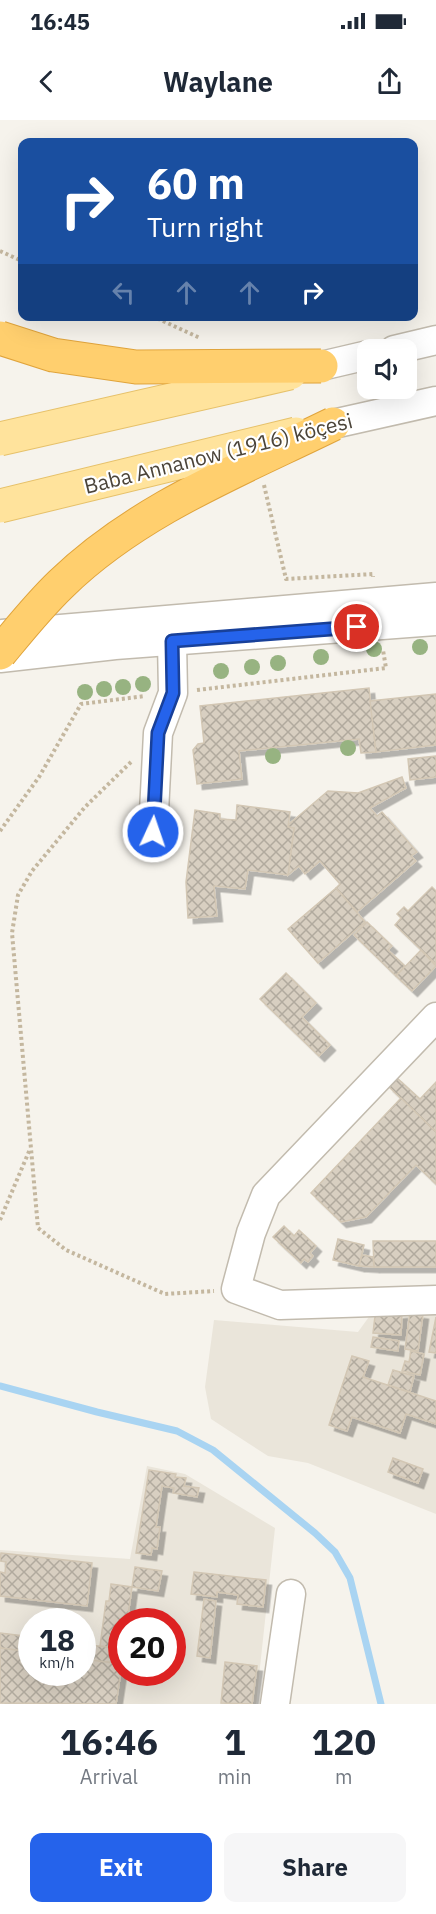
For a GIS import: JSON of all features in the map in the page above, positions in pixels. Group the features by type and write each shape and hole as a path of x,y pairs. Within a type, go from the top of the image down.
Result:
{"highway":[{"path":"0,338 53,355 136,367 321,366"},
{"path":"0,653 61,584 102,549 131,529 196,490 333,424"}],"main road":[{"path":"0,440 321,366"},
{"name":"Baba Annanow (1916) köçesi","path":"0,506 333,424"}],"street":[{"path":"417,345 436,340"},
{"path":"321,366 357,358"},
{"name":"Baba Annanow (1916) köçesi","path":"333,424 436,401"},
{"path":"0,634 436,597"},
{"path":"0,658 172,641 436,621"},
{"path":"153,832 158,736 173,693 172,641"},
{"path":"436,1017 266,1195 251,1233 236,1289 280,1305 436,1300"},
{"path":"275,1704 291,1594"}],"path":[{"path":"0,251 18,259"},
{"path":"158,736 85,807 32,871 18,895 12,933 38,1228 66,1250 165,1294 236,1289"},
{"path":"0,1220 31,1148"}],"shaded area":[{"path":"436,1309 436,1514 308,1463 268,1456 211,1419 205,1387 214,1320 358,1332 371,1314"},
{"path":"147,1466 185,1474 275,1528 256,1704 0,1704 0,1550 130,1559"}],"building":[{"path":"369,688 376,752 361,753 359,739 239,751 242,779 197,784 193,750 198,744 204,743 200,706"},
{"path":"436,694 436,745 376,752 370,701"},
{"path":"436,756 436,777 410,780 408,759"},
{"path":"402,777 406,788 370,808 377,816 382,812 417,852 411,856 416,861 357,912 336,888 340,884 320,861 305,874 299,866 288,875 294,828 288,825 328,791 358,793"},
{"path":"237,805 290,812 288,827 294,828 288,875 248,870 245,889 214,886 217,916 188,918 186,882 195,810 220,814 220,819 236,820"},
{"path":"432,887 436,891 436,964 395,925 401,918 397,914 404,907 408,911"},
{"path":"336,888 365,922 318,963 288,929"},
{"path":"367,922 392,946 388,950 405,966 396,976 354,935"},
{"path":"421,950 436,966 412,991 396,976"},
{"path":"286,973 316,1003 302,1017 330,1045 319,1056 260,999"},
{"path":"396,1077 420,1099 436,1082 436,1132 388,1086"},
{"path":"401,1098 436,1132 436,1184 416,1165 366,1217 341,1222 311,1193"},
{"path":"284,1226 294,1236 299,1230 316,1246 310,1253 313,1256 308,1262 304,1259 301,1263 273,1237"},
{"path":"338,1239 364,1245 359,1266 333,1260"},
{"path":"373,1241 436,1241 436,1267 374,1267"},
{"path":"362,1255 373,1257 374,1267 359,1266"},
{"path":"410,1312 423,1314 418,1351 405,1349"},
{"path":"402,1313 401,1335 373,1333 375,1316"},
{"path":"436,1317 436,1353 429,1352"},
{"path":"373,1337 399,1341 398,1351 371,1347"},
{"path":"411,1351 424,1354 420,1375 402,1371 405,1361 409,1362"},
{"path":"352,1356 369,1361 363,1377 436,1401 436,1424 406,1414 400,1433 352,1417 347,1431 329,1425"},
{"path":"393,1370 414,1376 410,1392 388,1385"},
{"path":"393,1458 423,1469 418,1483 388,1472"},
{"path":"149,1470 176,1474 175,1477 186,1478 184,1486 199,1488 197,1497 173,1493 174,1488 162,1486 156,1527 160,1527 157,1549 152,1548 151,1555 136,1553"},
{"path":"1,1553 92,1563 87,1606 0,1596 0,1572 5,1573 6,1562 0,1561"},
{"path":"135,1567 162,1571 158,1591 132,1587"},
{"path":"194,1572 266,1580 263,1607 237,1604 238,1595 217,1592 217,1597 191,1594"},
{"path":"111,1584 132,1587 129,1608 108,1608 108,1647 100,1646 106,1601 109,1601"},
{"path":"204,1599 216,1601 210,1658 197,1656"},
{"path":"0,1633 18,1635 18,1650 0,1648"},
{"path":"96,1646 108,1647 108,1662 96,1661"},
{"path":"0,1648 18,1650 18,1686 96,1686 96,1661 108,1662 108,1686 119,1686 116,1704 0,1703"},
{"path":"225,1662 257,1666 252,1704 221,1703"}],"waterway":[{"path":"0,1386 177,1431 213,1450 315,1533 335,1552 350,1578 381,1704"}],"route":[{"path":"153,832 158,733 173,693 172,641 357,627"}]}
